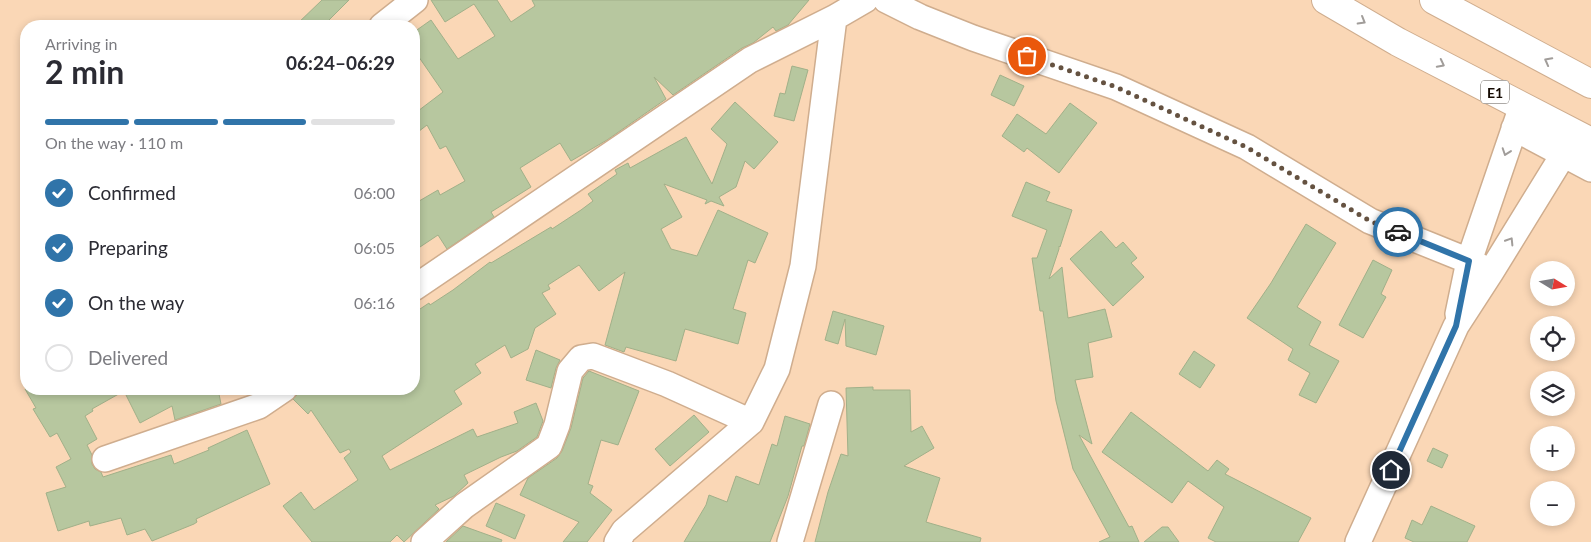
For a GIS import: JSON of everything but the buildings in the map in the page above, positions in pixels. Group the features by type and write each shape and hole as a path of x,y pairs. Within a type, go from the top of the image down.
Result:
{"highway":[{"name":"E1","path":"1326,0 1398,42 1518,117 1577,144"},
{"path":"1434,0 1591,84"}],"street":[{"path":"390,20 415,0"},
{"path":"420,284 750,60 834,18 865,0"},
{"path":"886,0 920,17 973,38 1116,87 1246,147 1370,221 1469,261 1491,272"},
{"path":"617,542 624,531 751,422 777,369 803,266 834,18"},
{"path":"1456,326 1469,261 1518,117"},
{"path":"1358,542 1456,326 1577,144 1591,169"},
{"path":"424,542 464,506 549,446 557,425 570,371 581,358 593,356 666,384 751,422"},
{"path":"105,459 259,406 275,395"},
{"path":"790,542 832,404"}],"way so far":[{"path":"1027,56 1116,87 1246,147 1370,221 1398,232"}],"route":[{"path":"1391,470 1456,326 1469,261 1398,232"}]}
